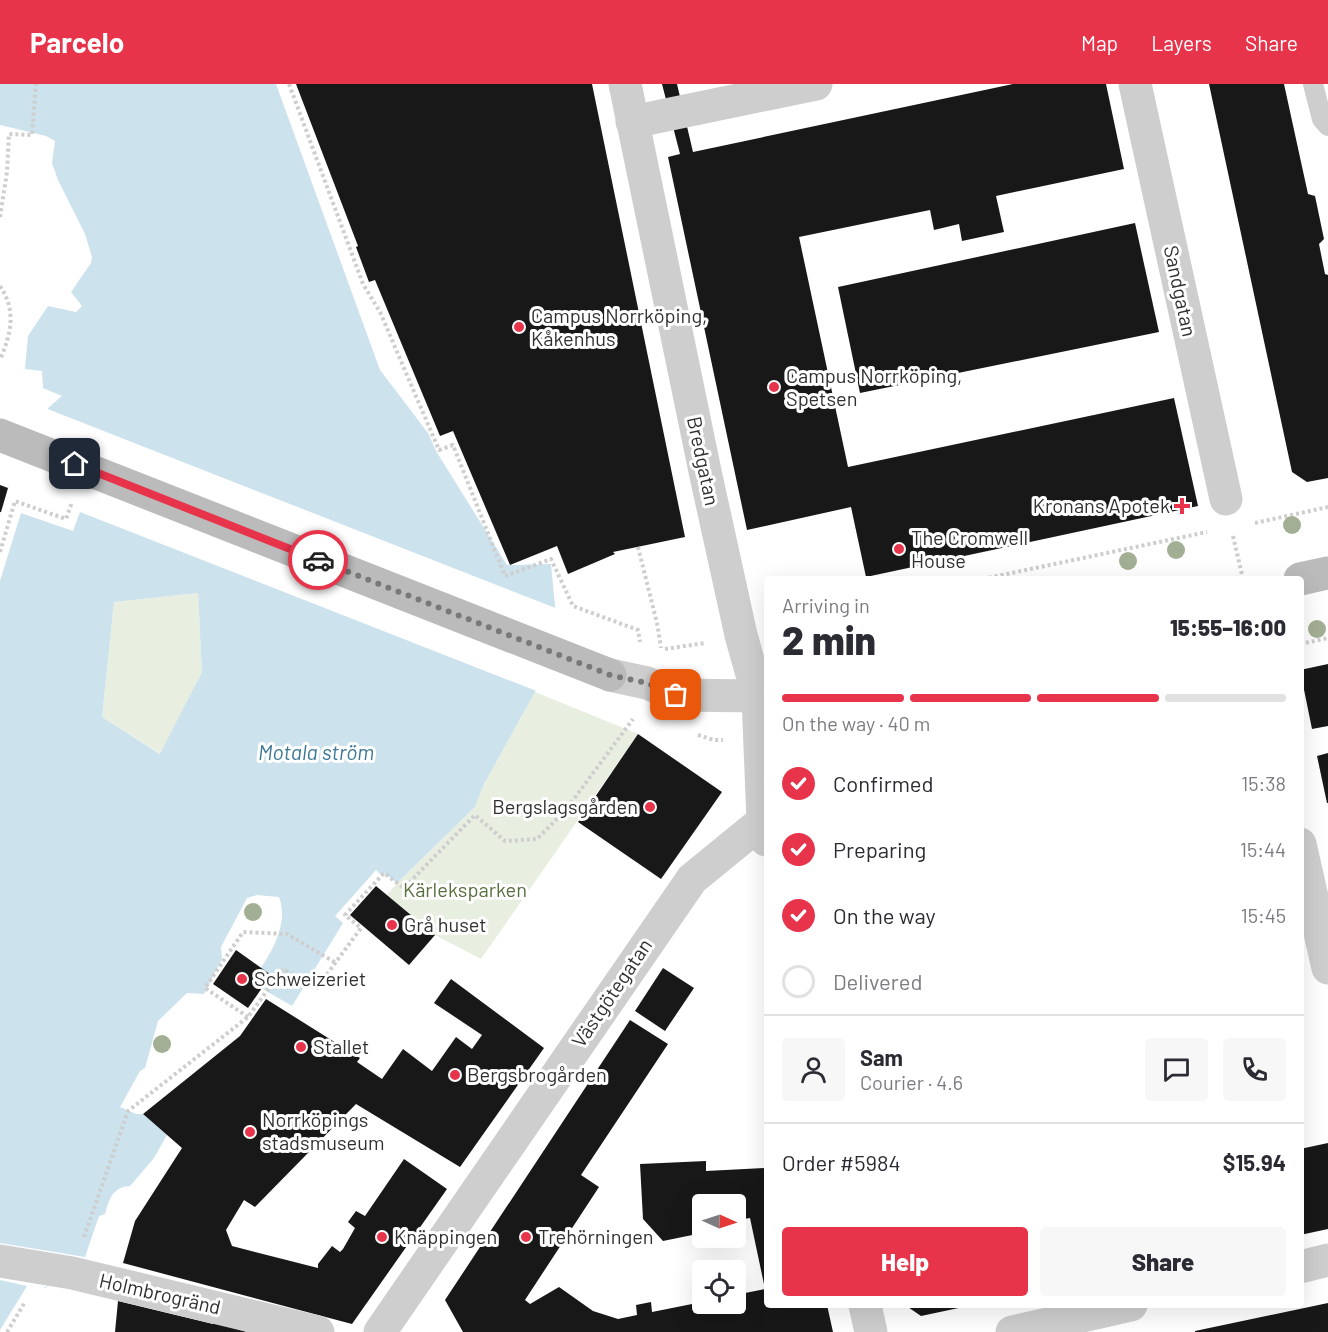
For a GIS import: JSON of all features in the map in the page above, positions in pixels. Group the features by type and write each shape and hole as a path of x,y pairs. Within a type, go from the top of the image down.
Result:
{"main road":[{"path":"4,436 610,675"},
{"path":"1304,578 1328,573"}],"street":[{"name":"Bredgatan","path":"625,84 741,635 762,695 764,785"},
{"path":"632,122 816,84"},
{"name":"Sandgatan","path":"1135,84 1229,513"},
{"path":"610,675 647,683 676,695 762,695"},
{"name":"Västgötegatan","path":"381,1332 692,879 764,831"},
{"path":"1304,862 1328,968"},
{"name":"Holmbrogränd","path":"0,1260 77,1259 318,1332"},
{"path":"1304,1266 1328,1260"},
{"path":"866,1308 871,1332"},
{"path":"1012,1332 1118,1308"}],"lane":[{"path":"1313,84 1322,119 1328,126"}],"path":[{"path":"0,217 9,134 32,135 36,84"},
{"path":"289,84 363,284 380,312 439,450 453,445 505,576 551,559 573,606 638,630 641,649"},
{"path":"0,286 9,302 11,314 9,338 0,360"},
{"path":"0,552 15,501 66,519 74,497"},
{"path":"997,576 1172,539 1229,513 1328,507"},
{"path":"1229,513 1242,576"},
{"path":"77,1259 128,1111 248,1017 283,969 316,989 361,928 345,915 384,873 404,888 475,815 505,841 537,839 564,811 634,717 661,649 655,614 638,547"},
{"path":"651,649 693,646 741,635"},
{"path":"1304,643 1328,639"},
{"path":"248,1017 205,988 243,932 287,934 336,963"}],"green space":[{"path":"198,593 202,672 161,754 102,717 114,602"},
{"name":"Kärleksparken","path":"535,692 638,734 481,959 435,935 387,895 475,807 483,786"}],"water":[{"name":"Motala ström","path":"0,84 276,84 380,370 428,433 436,451 507,565 551,564 560,658 535,692 483,786 475,807 397,883 384,873 345,915 343,923 292,1006 261,988 258,972 278,937 282,917 279,897 257,895 247,898 221,947 222,959 204,994 187,993 158,1021 145,1068 140,1071 120,1107 136,1114 143,1114 167,1135 154,1158 130,1186 119,1188 113,1195 105,1214 99,1216 85,1257 44,1289 14,1332 0,1332 0,515 9,484 48,408 62,396 43,388 42,371 25,369 28,336 48,306 76,312 82,306 71,292 91,263 92,257 85,234 52,163 55,141 46,136 0,125","holes":["198,593 202,672 160,754 102,717 114,602"]}],"pier":[{"path":"45,408 558,609 563,658 539,692 80,512 73,531 21,513 0,581 0,516 9,485 6,483"},
{"path":"376,870 384,878 343,923 335,916"},
{"path":"0,1243 85,1257 44,1288 48,1289 37,1300 18,1332 0,1332 0,1330 27,1286 0,1280"}],"building":[{"name":"Campus Norrköping, Kåkenhus","path":"296,84 592,84 685,537 613,552 615,554 568,574 557,546 510,565 453,431 440,436 375,280 369,282 356,247 358,246"},
{"path":"662,84 677,84 693,152 1013,84 1106,84 1124,169 996,196 1004,232 962,241 959,224 934,230 930,210 799,237 848,467 1174,398 1198,506 871,576 866,576 851,507 747,530 668,157 680,154"},
{"path":"1209,84 1284,84 1308,194 1315,196 1324,239 1319,244 1325,274 1328,275 1328,478 1307,482 1292,472"},
{"path":"1135,223 1159,332 860,393 838,287"},
{"path":"0,485 8,488 1,512 0,512"},
{"path":"1328,664 1328,726 1312,729 1304,690 1304,669"},
{"name":"Bergslagsgården","path":"638,734 722,792 661,879 578,822"},
{"path":"1328,753 1328,803 1327,803 1317,756"},
{"name":"Grå huset","path":"376,886 435,935 409,965 350,915"},
{"name":"Schweizeriet","path":"236,950 271,975 248,1008 213,984"},
{"path":"663,968 694,988 665,1031 635,1011"},
{"path":"451,979 544,1048 460,1167 356,1104 255,1207 244,1200 226,1230 232,1246 318,1268 318,1264 332,1246 340,1252 343,1249 355,1228 348,1222 356,1211 365,1216 404,1159 447,1189 352,1324 123,1263 135,1221 182,1148 143,1114 240,1036 266,999 360,1058 357,1062 382,1079 403,1049 432,1071 456,1037 472,1049 482,1035 434,1003"},
{"path":"630,1020 668,1044 581,1175 599,1187 525,1300 530,1304 559,1287 593,1311 618,1319 637,1315 636,1305 651,1302 652,1312 692,1304 692,1314 746,1314 746,1293 764,1289 764,1308 828,1308 833,1332 463,1332 445,1300"},
{"path":"1328,1143 1328,1229 1304,1234 1304,1148"},
{"path":"706,1161 706,1171 764,1168 764,1284 750,1218 746,1219 746,1194 692,1194 692,1235 663,1241 643,1219 640,1164"},
{"path":"118,1301 213,1324 213,1322 247,1332 115,1332"},
{"path":"1328,1303 1328,1332 1195,1332 1195,1331"},
{"path":"909,1308 959,1308 921,1316"}],"way so far":[{"path":"318,560 610,675 647,683 676,695"}],"place":[{"name":"Campus Norrköping, Kåkenhus","path":"519,327"},
{"name":"Campus Norrköping, Spetsen","path":"774,387"},
{"name":"Kronans Apotek","path":"1182,506"},
{"name":"The Cromwell House","path":"899,549"},
{"name":"Bergslagsgården","path":"650,807"},
{"name":"Grå huset","path":"392,925"},
{"name":"Schweizeriet","path":"242,979"},
{"name":"Stallet","path":"301,1047"},
{"name":"Bergsbrogården","path":"455,1075"},
{"name":"Norrköpings stadsmuseum","path":"250,1132"},
{"name":"Knäppingen","path":"382,1237"},
{"name":"Trehörningen","path":"526,1237"}],"route":[{"path":"75,464 318,560"}]}
